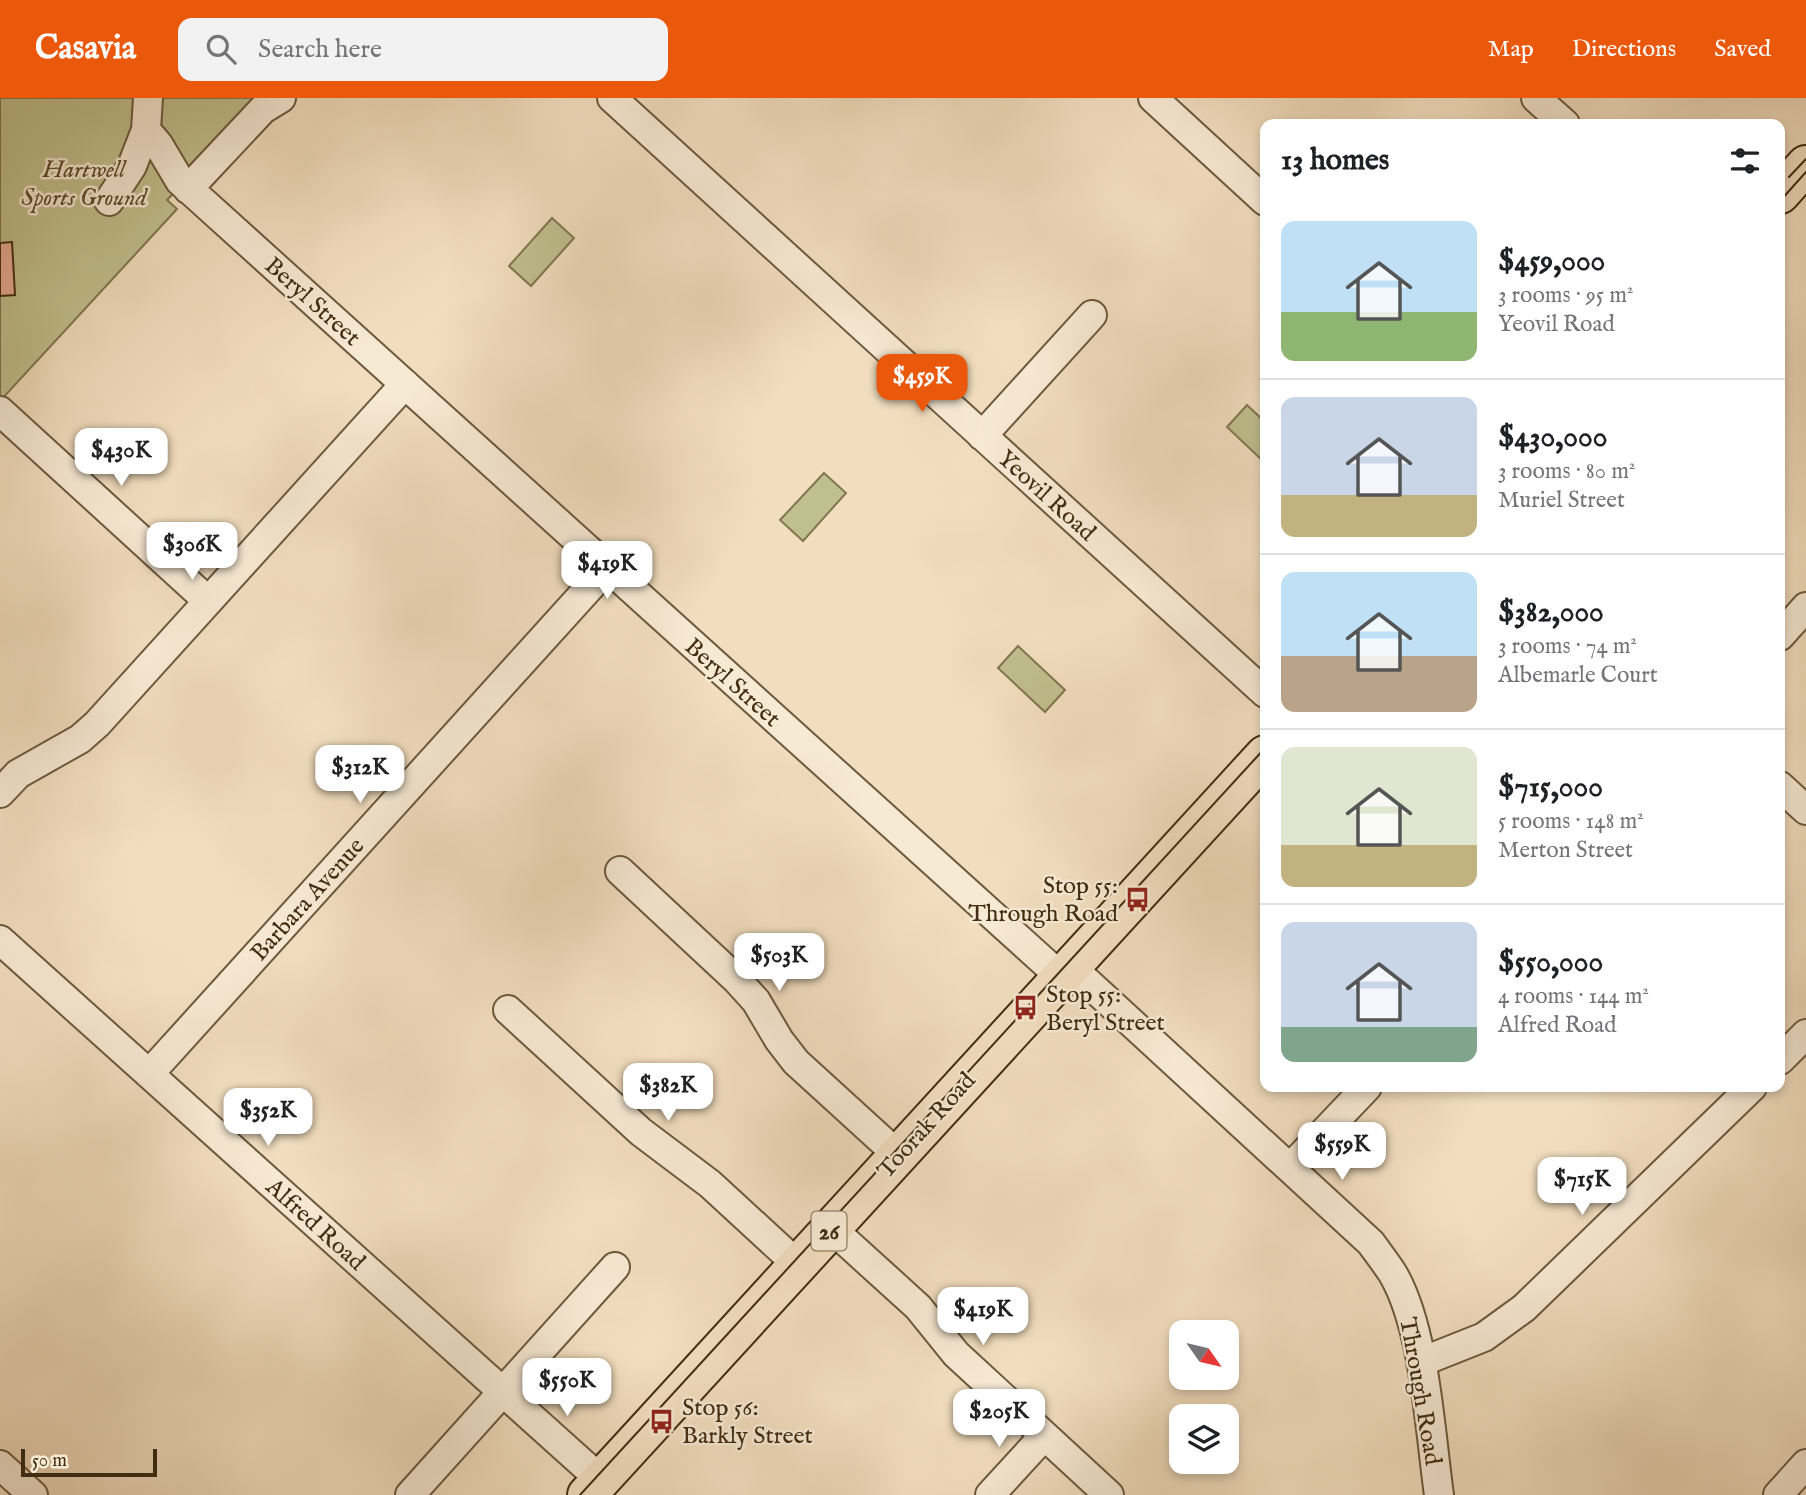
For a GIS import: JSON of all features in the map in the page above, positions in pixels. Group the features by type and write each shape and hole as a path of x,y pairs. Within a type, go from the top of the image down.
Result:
{"highway":[{"path":"1785,188 1806,165"},
{"name":"Toorak Road","path":"600,1488 797,1265 1260,760"}],"street":[{"path":"109,201 132,166 146,130 148,98"},
{"path":"188,189 263,109 281,98"},
{"name":"Yeovil Road","path":"612,98 1260,688"},
{"path":"1153,98 1260,196"},
{"path":"1536,98 1559,119"},
{"name":"Beryl Street","path":"146,130 188,189 607,568 1066,972"},
{"path":"982,436 1092,315"},
{"path":"0,793 25,769 88,732 405,384"},
{"path":"0,411 208,601"},
{"name":"Barbara Avenue","path":"149,1074 607,568"},
{"path":"1785,630 1806,607"},
{"path":"1785,791 1806,810"},
{"path":"620,871 748,991 796,1062 898,1155"},
{"name":"Alfred Road","path":"0,940 502,1392 600,1488"},
{"name":"Through Road","path":"1066,972 1291,1167 1371,1243 1393,1275 1406,1307 1421,1363 1439,1495"},
{"path":"508,1010 642,1132 710,1184 797,1265"},
{"path":"1785,1055 1806,1034"},
{"path":"1291,1167 1362,1092"},
{"path":"1421,1363 1484,1337 1524,1308 1747,1092"},
{"path":"831,1228 918,1307 956,1354 1108,1495"},
{"path":"410,1495 615,1267"},
{"path":"990,1495 1045,1436"},
{"path":"1778,1495 1806,1464"},
{"path":"0,1465 33,1495"}],"green space":[{"name":"Hartwell Sports Ground","path":"0,98 263,98 167,200 177,209 0,401"},
{"path":"552,218 574,238 531,286 509,266"},
{"path":"1247,405 1260,417 1260,458 1227,427"},
{"path":"824,473 846,493 803,541 780,520"},
{"path":"1018,646 1065,690 1045,712 998,668"}],"building":[{"path":"12,242 15,295 0,296 0,243"}],"tram line":[{"path":"1789,177 1806,159"},
{"path":"1785,195 1806,172"},
{"path":"580,1495 1260,753"}],"place":[{"name":"Stop 55: Through Road","path":"1138,899"},
{"name":"Stop 55: Beryl Street","path":"1026,1008"},
{"name":"Stop 56: Barkly Street","path":"662,1421"}]}
